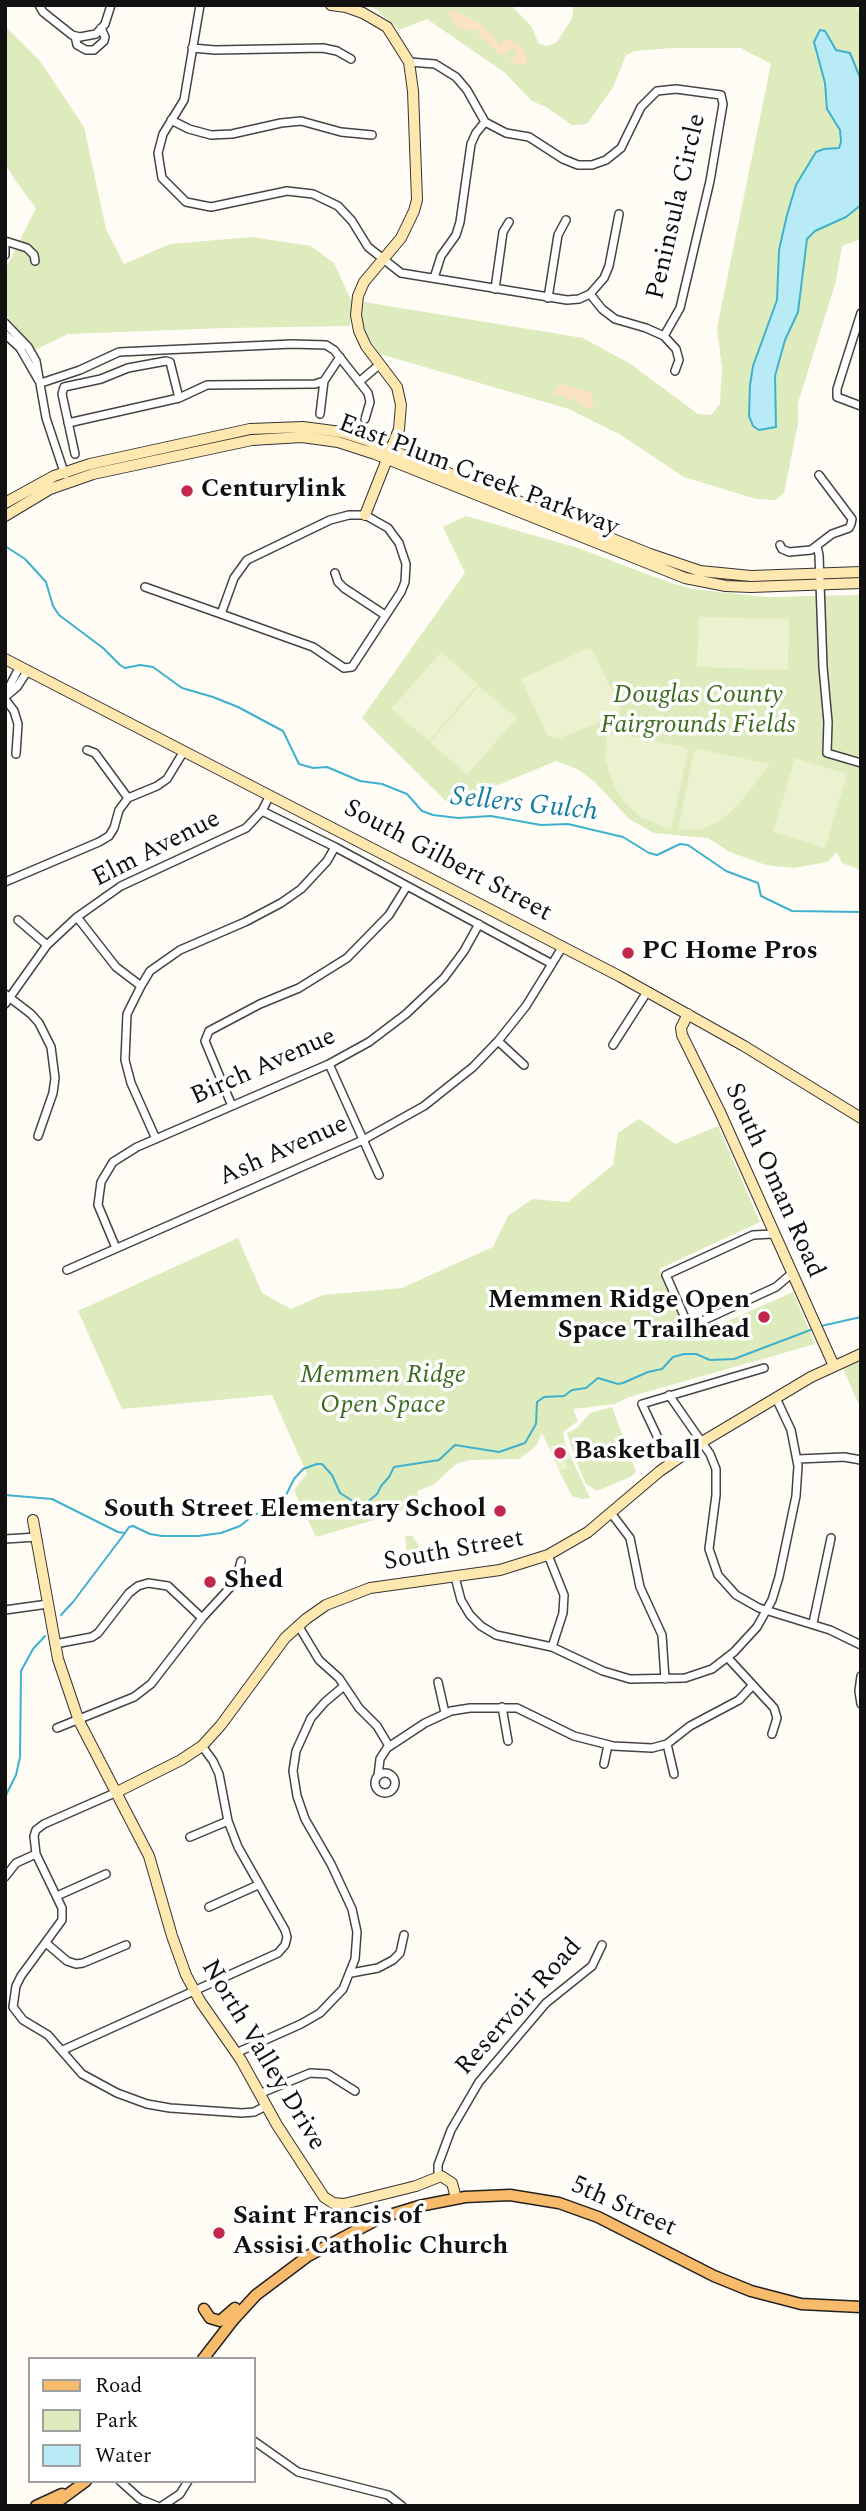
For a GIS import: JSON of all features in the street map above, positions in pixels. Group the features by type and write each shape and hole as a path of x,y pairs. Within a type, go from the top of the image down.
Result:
{"main road":[{"name":"5th Street","path":"205,2357 234,2319 260,2292 308,2256 364,2225 404,2210 456,2198 510,2195 559,2203 598,2217 718,2278 762,2295 814,2306 861,2307"},
{"path":"204,2308 210,2318 220,2321 241,2302 260,2292"},
{"path":"52,2506 83,2483"},
{"path":"36,2506 71,2491"}],"street":[{"path":"39,5 43,12 80,37 96,34 101,29 111,5"},
{"path":"200,5 186,90 159,144 158,162 162,178 179,198 193,205 211,207 287,191 313,194 330,201 346,213 368,247 401,273 567,300 590,294 604,278 609,266 619,214"},
{"path":"331,5 363,13 387,27 409,62 412,91 417,200 407,229 365,282 358,296 356,315 366,346 397,387 401,405 399,429 365,516"},
{"path":"75,36 77,45 86,50 94,50 104,41 101,29"},
{"path":"192,48 323,48 351,58"},
{"path":"409,62 435,65 456,78 467,90 485,122 476,132 471,144 460,222 456,234 441,256 434,278"},
{"name":"Peninsula Circle","path":"485,122 506,133 529,136 563,159 578,165 592,165 606,160 621,148 641,107 657,91 676,89 722,95 723,104 707,193 680,307 664,336"},
{"path":"172,120 189,129 211,135 232,134 281,122 301,121 341,132 372,135"},
{"path":"548,298 558,235 566,220"},
{"path":"495,289 503,232 509,222"},
{"path":"5,255 5,244 27,248 34,255 35,261"},
{"path":"590,294 602,309 615,319 664,336 677,349 679,360 675,371"},
{"path":"861,313 837,388 837,397 861,406"},
{"path":"5,323 28,347 36,361 46,418 66,477"},
{"path":"5,334 20,348 41,383"},
{"path":"41,383 80,370 119,352 292,344 326,345 340,357 368,393 370,402 365,419"},
{"path":"109,356 115,372"},
{"path":"320,414 324,381 340,357"},
{"path":"75,454 62,394 64,387 101,380 115,372 153,363 170,362 179,398"},
{"path":"359,382 380,364"},
{"path":"68,423 179,398 207,385 315,384 324,381"},
{"name":"East Plum Creek Parkway","path":"5,503 33,486 66,477 93,474 267,438 291,437 326,440 390,454 688,568 738,575 861,572"},
{"name":"East Plum Creek Parkway","path":"390,454 685,578 726,586 861,583"},
{"path":"780,545 789,552 811,550 832,534 849,528 852,519 819,475"},
{"name":"East Plum Creek Parkway","path":"5,516 66,477"},
{"path":"145,587 313,647 348,668 352,667 405,582 406,564 403,552 394,534 365,516 349,515 330,520 247,560 234,578 221,614"},
{"path":"817,546 829,731 827,753 861,763"},
{"path":"335,573 344,588 386,615"},
{"name":"South Gilbert Street","path":"5,659 563,946 688,1014 861,1118"},
{"path":"16,754 18,724 5,697 24,668"},
{"path":"87,750 94,753 128,798"},
{"path":"5,882 109,836 114,828 118,810 128,798 167,779 184,751"},
{"name":"Elm Avenue","path":"7,998 47,945 77,918 121,886 246,828 262,811 270,795"},
{"path":"262,811 335,847 552,964"},
{"path":"156,1139 131,1083 125,1060 127,1014 150,971 203,938 245,922 281,903 301,889 327,861 335,847"},
{"path":"232,1106 205,1041 209,1031 260,1004 299,988 347,958 389,915 407,886"},
{"path":"77,918 116,967 141,986"},
{"path":"18,920 47,945"},
{"name":"Birch Avenue","path":"116,1248 98,1205 101,1182 113,1162 156,1139 328,1064 369,1042 424,999 464,951 479,923"},
{"name":"Ash Avenue","path":"68,1270 363,1140 424,1106 472,1067 498,1041 526,1006 563,946"},
{"path":"613,1045 647,992"},
{"path":"7,998 22,1005 39,1023 51,1047 54,1063 52,1093 38,1136"},
{"name":"South Oman Road","path":"688,1014 681,1028 682,1035 720,1112 834,1366"},
{"path":"498,1041 524,1065"},
{"path":"328,1064 379,1175"},
{"path":"774,1234 753,1235 666,1275 690,1327 776,1287 791,1274"},
{"name":"South Street","path":"117,1792 181,1760 202,1746 221,1726 275,1649 298,1625 326,1605 363,1590 510,1568 548,1555 582,1536 660,1471 702,1443 776,1398 861,1354"},
{"path":"658,1438 642,1404 764,1368"},
{"path":"669,1395 710,1454 717,1482 709,1549 718,1575 736,1594 766,1611 813,1623 861,1645"},
{"path":"455,1577 463,1605 481,1626 501,1637 552,1647 618,1677 636,1680 666,1679 699,1674 728,1658 750,1636 766,1611 778,1584 794,1507 798,1459 791,1430 776,1398"},
{"path":"798,1459 844,1457 861,1460"},
{"path":"611,1513 630,1538 640,1587 663,1635 666,1679"},
{"name":"North Valley Drive","path":"33,1520 63,1676 79,1721 149,1856 178,1955 194,1990 324,2197 333,2203 344,2204 408,2188 438,2176"},
{"path":"5,1539 37,1537"},
{"path":"813,1623 831,1538"},
{"path":"548,1555 564,1595 563,1613 552,1647"},
{"path":"57,1728 134,1697 150,1684 202,1618 236,1581 241,1562"},
{"path":"55,1644 92,1637 129,1593 148,1583 168,1586 202,1618"},
{"path":"5,1610 48,1604"},
{"path":"298,1625 319,1660 377,1726 389,1746"},
{"path":"728,1658 776,1710 777,1718 772,1734"},
{"path":"861,1676 861,1704"},
{"path":"438,1682 445,1713"},
{"path":"236,2053 320,2013 340,1992 351,1973 357,1945 354,1914 331,1864 305,1819 297,1796 293,1771 296,1751 311,1718 344,1686"},
{"path":"378,1776 380,1759 389,1746 417,1727 445,1713 502,1707 521,1709 557,1730 608,1745 647,1749 667,1744 690,1726 739,1700 752,1686"},
{"path":"502,1707 508,1741"},
{"path":"667,1744 674,1774"},
{"path":"604,1764 608,1745"},
{"path":"63,2050 278,1953 285,1945 285,1930 258,1885 228,1821 219,1774 202,1746"},
{"path":"117,1792 36,1830 36,1854 62,1908 62,1920 21,1976 16,1986 13,2007 23,2020 48,2035 82,2074 117,2094 147,2104 242,2113 254,2112 266,2106"},
{"path":"190,1837 228,1821"},
{"path":"5,1877 16,1863 36,1854"},
{"path":"57,1896 106,1874"},
{"path":"209,1907 258,1885"},
{"path":"351,1973 378,1968 393,1960 400,1953 404,1936"},
{"path":"46,1943 67,1961 76,1964 126,1945"},
{"name":"Reservoir Road","path":"438,2176 438,2165 451,2130 479,2082 546,2003 592,1966 602,1945"},
{"path":"259,2094 310,2073 328,2074 355,2091"},
{"path":"438,2176 451,2181 456,2198"},
{"path":"256,2442 298,2472 388,2495 402,2506"},
{"path":"122,2483 140,2499 159,2506 180,2494 187,2483"}],"green space":[{"path":"366,5 511,5 531,26 539,44 547,46 556,43 572,19 574,5 855,5 861,18 861,239 842,246 836,281 798,403 798,423 784,493 775,500 756,499 684,477 621,435 569,409 380,354 369,338 362,316 364,302 583,338 629,363 698,414 711,415 720,404 722,368 717,328 771,64 741,48 635,51 626,55 613,87 587,124 572,125 548,108 532,101 504,72 427,19 399,30 377,10"},
{"path":"5,26 40,61 84,127 106,229 124,264 170,244 252,237 311,246 334,263 351,300 350,326 68,334 35,350 5,314 5,270 36,208 5,163"},
{"name":"Douglas County Fairgrounds Fields","path":"466,516 578,548 693,589 766,597 861,595 861,870 842,863 837,852 827,862 794,868 766,865 730,852 708,838 654,833 629,819 596,783 579,770 556,761 450,805 362,718 465,573 443,527"},
{"path":"699,617 789,619 788,670 697,667"},
{"path":"588,648 593,651 621,710 617,715 558,739 547,735 521,679"},
{"path":"441,652 478,684 429,741 391,709"},
{"path":"479,686 517,718 467,775 430,742"},
{"path":"607,732 685,747 688,751 671,830 640,817 622,800 605,759"},
{"path":"698,749 770,764 740,803 722,820 702,829 678,830 694,751"},
{"path":"795,758 847,774 825,848 773,832"},
{"name":"Memmen Ridge Open Space","path":"639,1119 675,1144 718,1126 760,1222 659,1269 688,1336 694,1336 793,1292 815,1344 629,1397 615,1404 573,1409 578,1421 563,1432 565,1442 549,1448 542,1433 536,1446 519,1459 469,1460 456,1464 433,1485 417,1491 419,1499 395,1514 316,1537 294,1490 307,1474 272,1395 122,1409 78,1311 238,1238 262,1293 291,1309 323,1295 402,1288 493,1247 508,1216 532,1199 568,1202 613,1165 618,1133"},
{"path":"861,1360 861,1401 858,1403 843,1368"},
{"path":"612,1407 636,1472 597,1491 586,1484 567,1433 577,1428 590,1413"},
{"name":"Basketball","path":"565,1442 571,1457 564,1461 567,1468 559,1471 549,1448"},
{"path":"571,1457 590,1498 572,1496 559,1471 567,1468 564,1460"},
{"path":"405,1536 412,1536 418,1544 419,1560 408,1561"}],"sand":[{"path":"454,10 483,25 502,47 506,38 520,46 527,57 526,64 510,61 510,57 518,55 515,50 510,49 499,55 487,41 477,36 480,30 457,27 449,15 450,11"},
{"path":"562,384 590,392 593,409 580,405 575,398 568,401 564,396 556,395 555,388"}],"water":[{"path":"820,30 825,31 836,50 850,53 861,80 861,205 846,217 815,231 807,239 798,312 785,340 775,376 776,427 759,430 753,426 749,416 750,385 753,366 777,300 779,250 787,215 796,185 816,152 839,148 841,142 840,130 827,109 825,83 814,42"}],"waterway":[{"name":"Sellers Gulch","path":"5,546 25,559 46,582 53,606 59,615 103,648 120,665 125,668 140,665 153,667 182,688 238,707 283,731 299,764 313,768 327,767 360,781 382,784 407,794 422,811 433,815 458,818 491,816 541,825 568,824 623,837 657,855 680,844 688,845 726,871 758,883 761,896 792,911 861,912"},
{"path":"821,1326 861,1317"},
{"path":"5,1495 52,1499 118,1532 125,1533 133,1526 162,1536 198,1536 221,1533 240,1526 255,1514 265,1514 286,1495 303,1469 322,1464 332,1475 340,1493 364,1505 377,1494 394,1467 439,1460 455,1445 499,1452 525,1443 536,1424 537,1402 544,1397 564,1396 572,1390 586,1388 598,1378 623,1383 662,1369 673,1357 684,1354 696,1354 710,1360 734,1359 813,1329"},
{"path":"61,1615 125,1533"},
{"path":"5,1797 16,1775 20,1757 21,1671 33,1649 45,1636"}],"place":[{"name":"Centurylink","path":"187,491"},
{"name":"PC Home Pros","path":"628,953"},
{"name":"Memmen Ridge Open Space Trailhead","path":"764,1317"},
{"name":"Basketball","path":"560,1453"},
{"name":"South Street Elementary School","path":"500,1511"},
{"name":"Shed","path":"210,1582"},
{"name":"Saint Francis of Assisi Catholic Church","path":"219,2233"}]}
